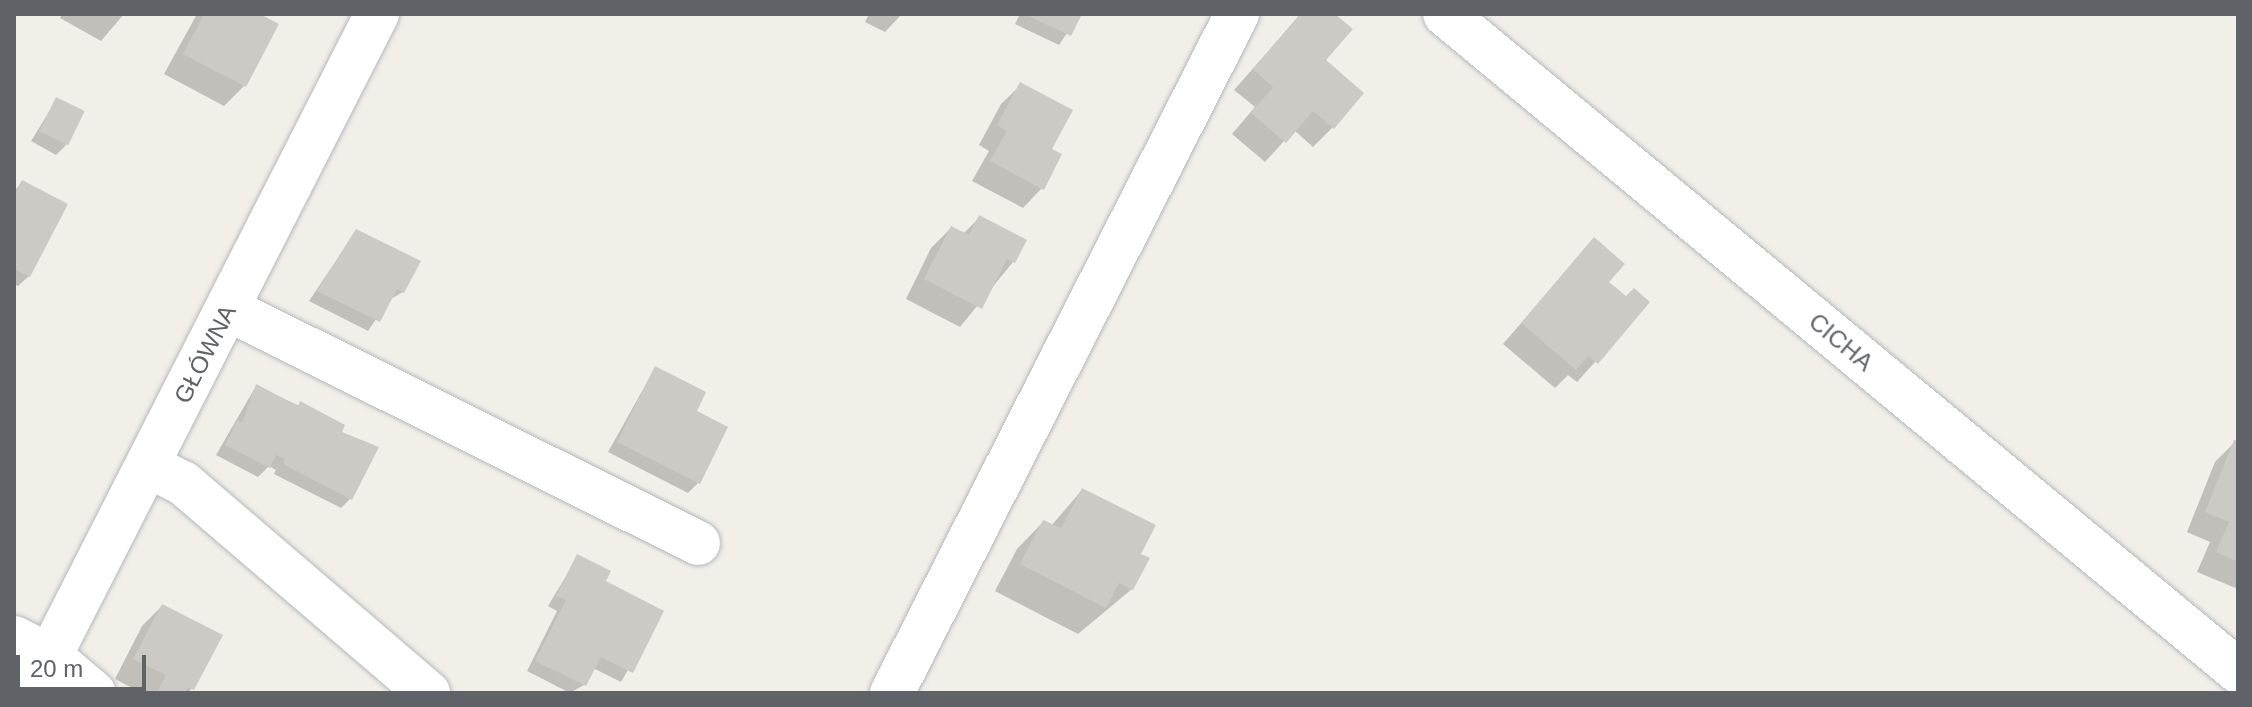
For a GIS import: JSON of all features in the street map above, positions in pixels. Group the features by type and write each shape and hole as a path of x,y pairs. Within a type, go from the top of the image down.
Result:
{"street":[{"name":"GŁÓWNA","path":"32,662 149,466 377,14"},
{"path":"892,693 1237,14"},
{"name":"CICHA","path":"1445,14 2238,671"},
{"path":"228,309 698,543"},
{"path":"149,466 183,483 428,693"},
{"path":"32,662 94,693"}],"building":[{"path":"204,14 260,14 279,24 246,87 183,54"},
{"path":"1024,14 1082,14 1071,36"},
{"path":"1300,14 1335,14 1353,29 1326,60 1364,93 1334,129 1313,111 1286,143 1251,113 1273,87 1253,69"},
{"path":"1020,82 1073,110 1052,149 1062,154 1044,190 990,161 1007,131 997,125"},
{"path":"56,97 85,111 68,145 39,131"},
{"path":"22,180 68,204 30,277 14,269 14,195"},
{"path":"979,215 1027,240 1015,263 1007,259 982,309 924,279 951,226 969,235"},
{"path":"356,229 421,261 404,293 397,289 380,322 317,291"},
{"path":"1594,237 1625,264 1609,282 1626,296 1634,288 1650,302 1598,364 1588,356 1576,370 1521,323"},
{"path":"655,366 706,392 697,411 728,427 700,484 617,442"},
{"path":"256,384 298,406 300,401 345,425 342,432 379,447 352,500 283,464 285,459 276,455 270,468 225,445 238,420 242,423"},
{"path":"2234,440 2238,441 2238,562 2216,552 2229,522 2205,512"},
{"path":"1082,488 1156,525 1141,554 1150,558 1133,590 1119,583 1106,608 1020,564 1043,520 1061,528"},
{"path":"577,554 611,571 606,581 664,611 633,673 601,657 586,686 535,661 566,600 556,596"},
{"path":"162,604 223,635 194,690 188,687 185,693 158,691 166,675 133,659"}]}
